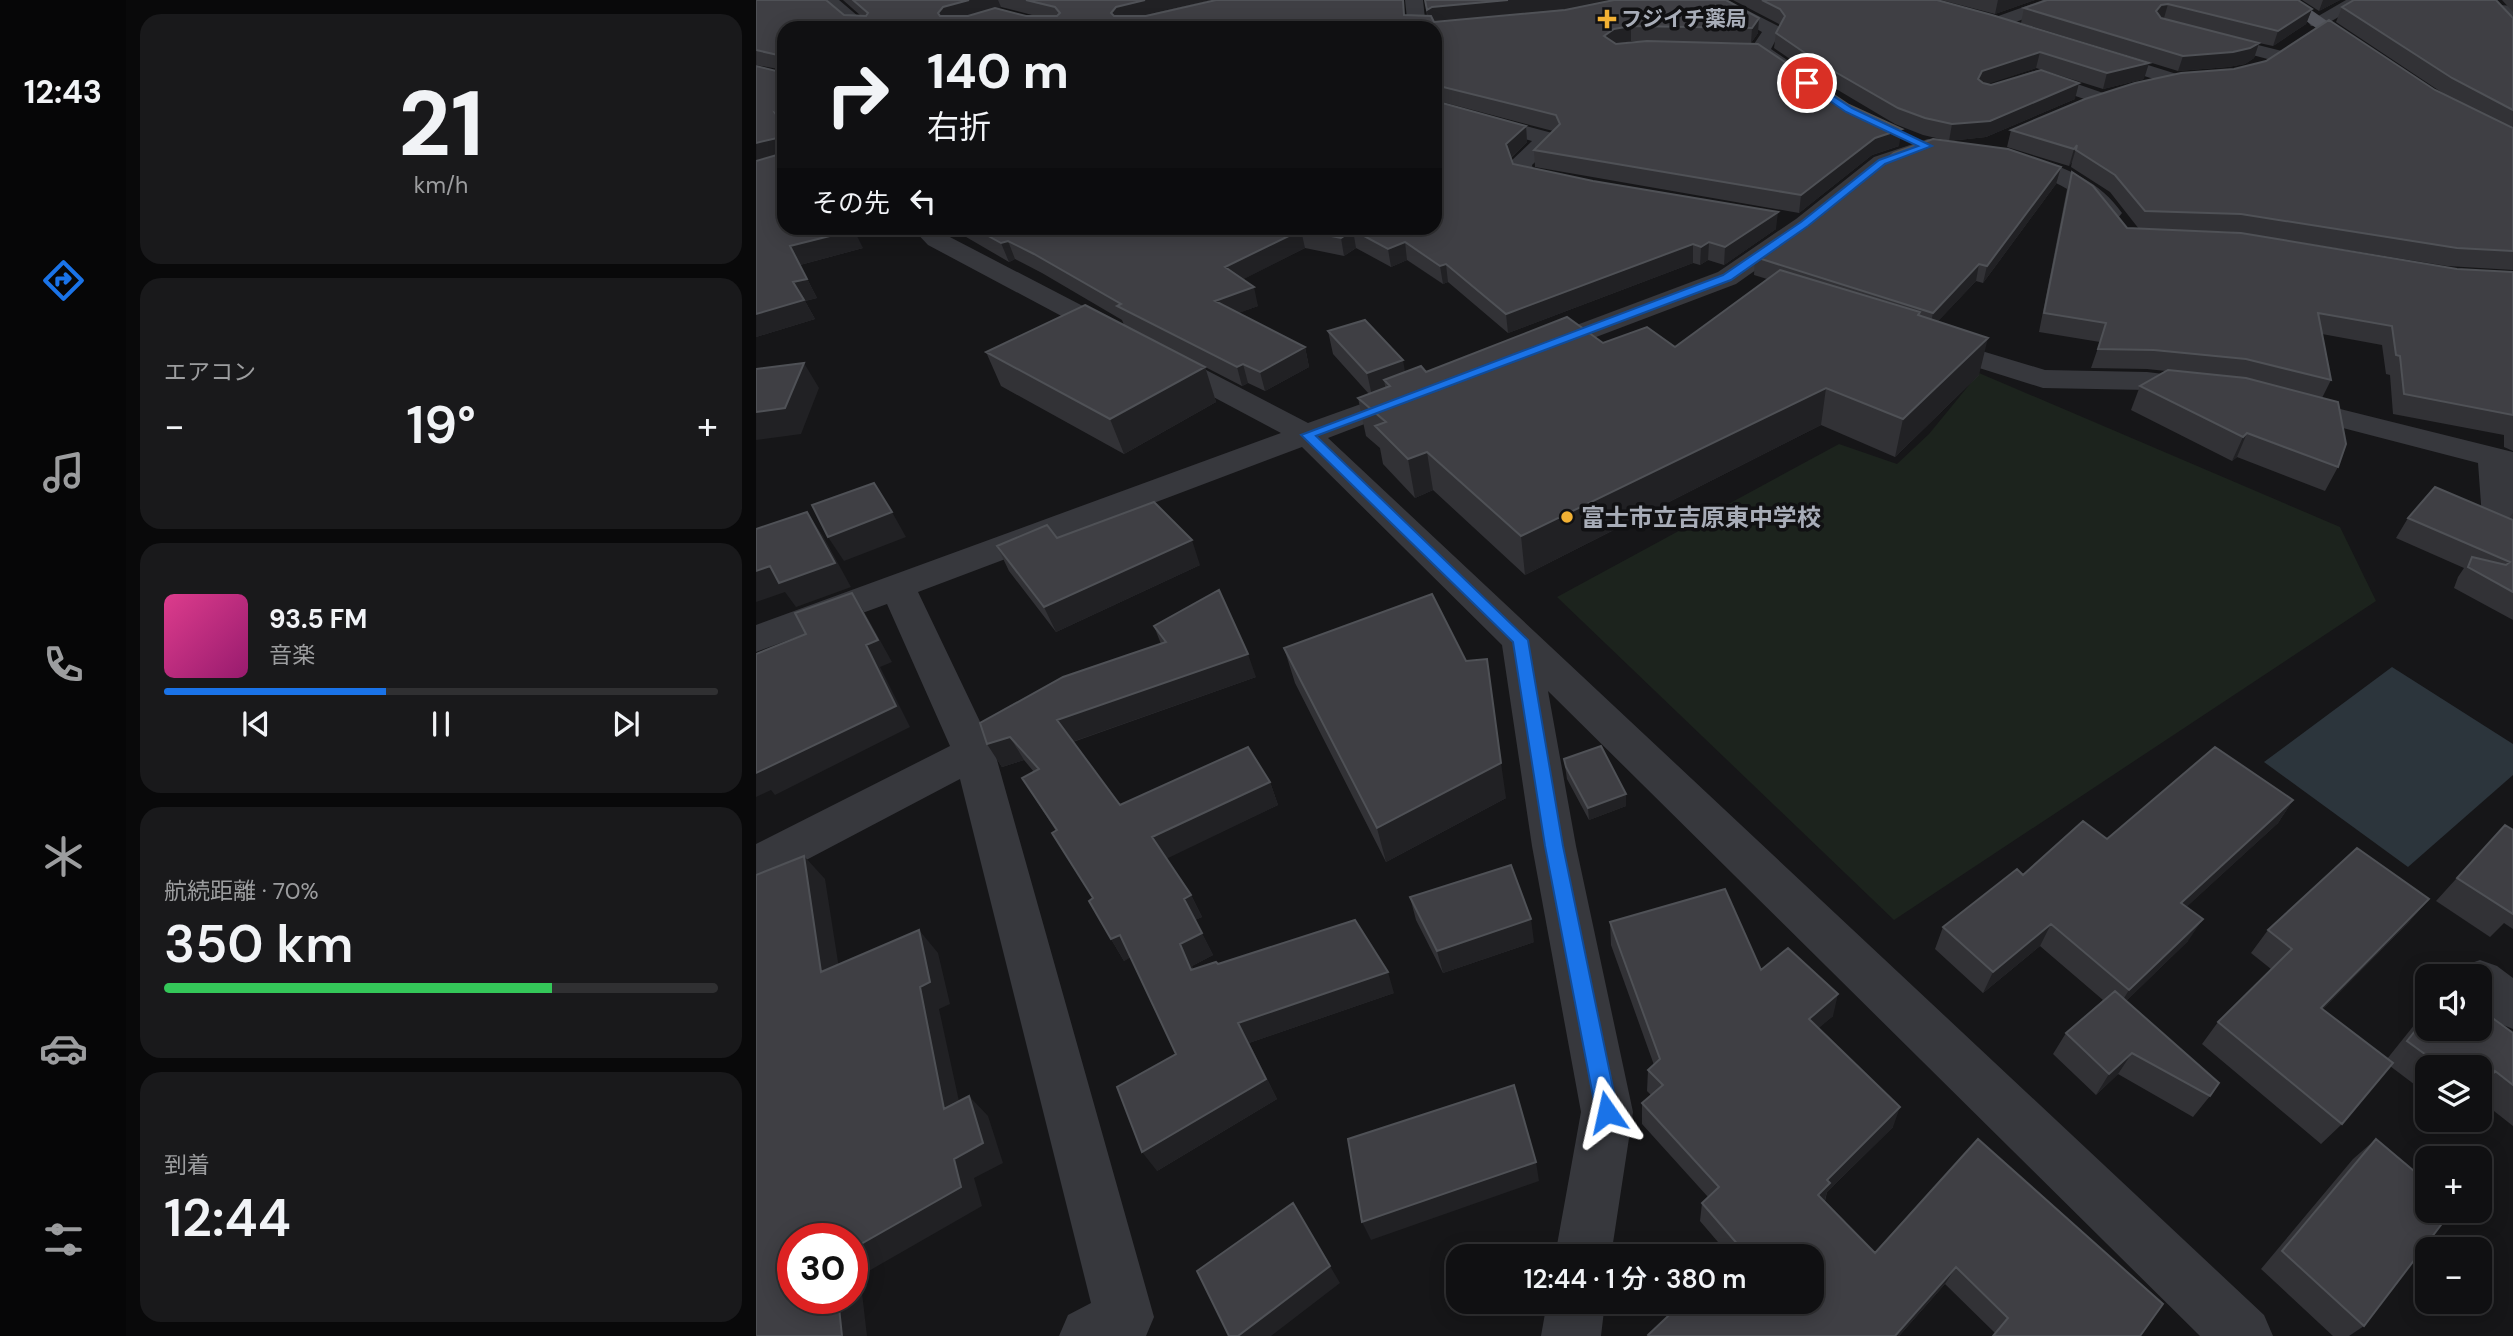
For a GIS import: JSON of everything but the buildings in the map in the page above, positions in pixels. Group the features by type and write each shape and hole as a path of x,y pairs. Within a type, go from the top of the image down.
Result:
{"main road":[{"path":"2286,0 2310,32 2379,63"}],"street":[{"path":"829,0 854,21"},
{"path":"1415,0 1416,21"},
{"path":"1714,0 1773,30 1761,47 1763,52"},
{"path":"1996,23 2059,0"},
{"path":"2253,70 2359,0"},
{"path":"2501,7 2513,27"},
{"path":"1975,17 2022,31"},
{"path":"2188,33 2275,55"},
{"path":"2073,48 2175,80"},
{"path":"1737,51 1763,52 1818,89"},
{"path":"2012,85 2037,76 2102,100"},
{"path":"2073,109 2133,90 2175,80 2202,78"},
{"path":"1442,110 1548,139 1520,163 1523,174 1583,187"},
{"path":"1511,359 1727,278 1805,224 1882,162 1939,147 1892,132"},
{"path":"1986,153 2040,166 2072,179 2097,197 2123,229"},
{"path":"1771,217 1805,224"},
{"path":"932,235 1082,318 1307,435 2243,1336"},
{"path":"1727,278 1766,290"},
{"path":"1909,337 2043,379 2147,381 2224,388"},
{"path":"756,639 1435,387"},
{"path":"2261,397 2503,460 2499,517"},
{"path":"897,585 974,753 1124,1317 1089,1336"},
{"path":"1520,640 1554,846 1607,1112 1585,1244"},
{"path":"756,865 974,753"},
{"path":"2492,991 2513,1006"},
{"path":"1571,1336 1574,1314"}],"shaded area":[{"path":"1979,373 2340,527 2376,601 1894,920 1557,597 1839,444 1897,464 1929,434"},
{"path":"2392,667 2513,744 2513,775 2408,867 2264,762"}],"place":[{"name":"フジイチ薬局","path":"1607,19"},
{"name":"富士市立吉原東中学校","path":"1567,517"}],"route":[{"path":"1607,1112 1554,846 1520,640 1307,435 1727,278 1805,224 1882,162 1928,146 1849,110 1807,83"}]}
